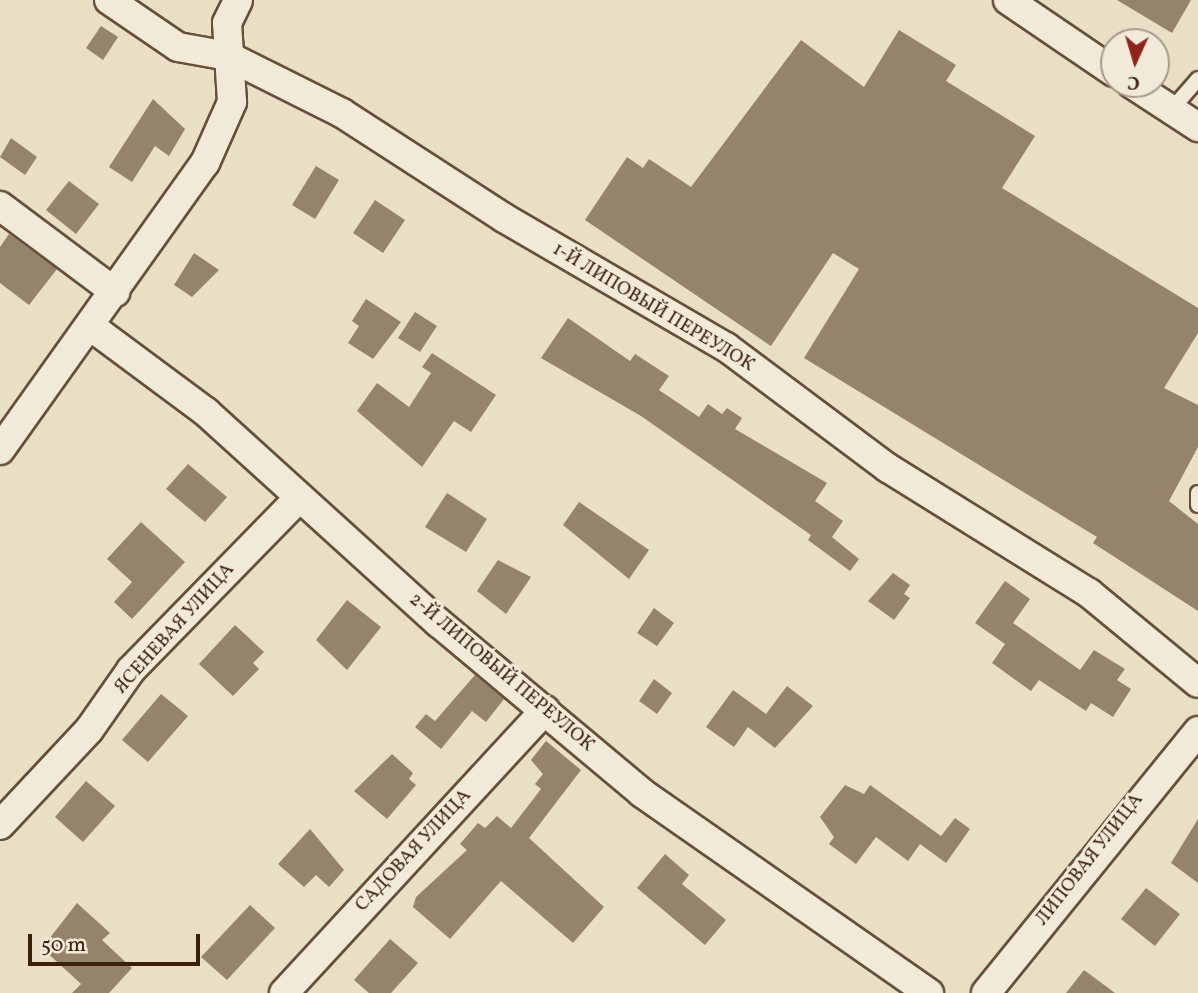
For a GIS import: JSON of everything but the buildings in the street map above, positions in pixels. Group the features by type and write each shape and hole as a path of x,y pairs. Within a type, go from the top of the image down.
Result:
{"street":[{"name":"1-Й ЛИПОВЫЙ ПЕРЕУЛОК","path":"109,0 178,47 228,56 342,113 504,218 726,347 888,468 1089,593 1198,684"},
{"path":"0,450 93,328 205,163 232,102 228,23 238,0"},
{"path":"1008,0 1100,62"},
{"path":"1153,98 1198,127"},
{"path":"0,206 115,292"},
{"name":"2-Й ЛИПОВЫЙ ПЕРЕУЛОК","path":"93,328 168,380 298,499 642,793 929,993"},
{"name":"ЯСЕНЕВАЯ УЛИЦА","path":"0,825 89,730 131,670 298,499"},
{"name":"САДОВАЯ УЛИЦА","path":"284,993 545,710"},
{"name":"ЛИПОВАЯ УЛИЦА","path":"986,993 1198,731"}],"lane":[{"path":"1171,110 1198,79"},
{"path":"1198,493 1198,505"}]}
